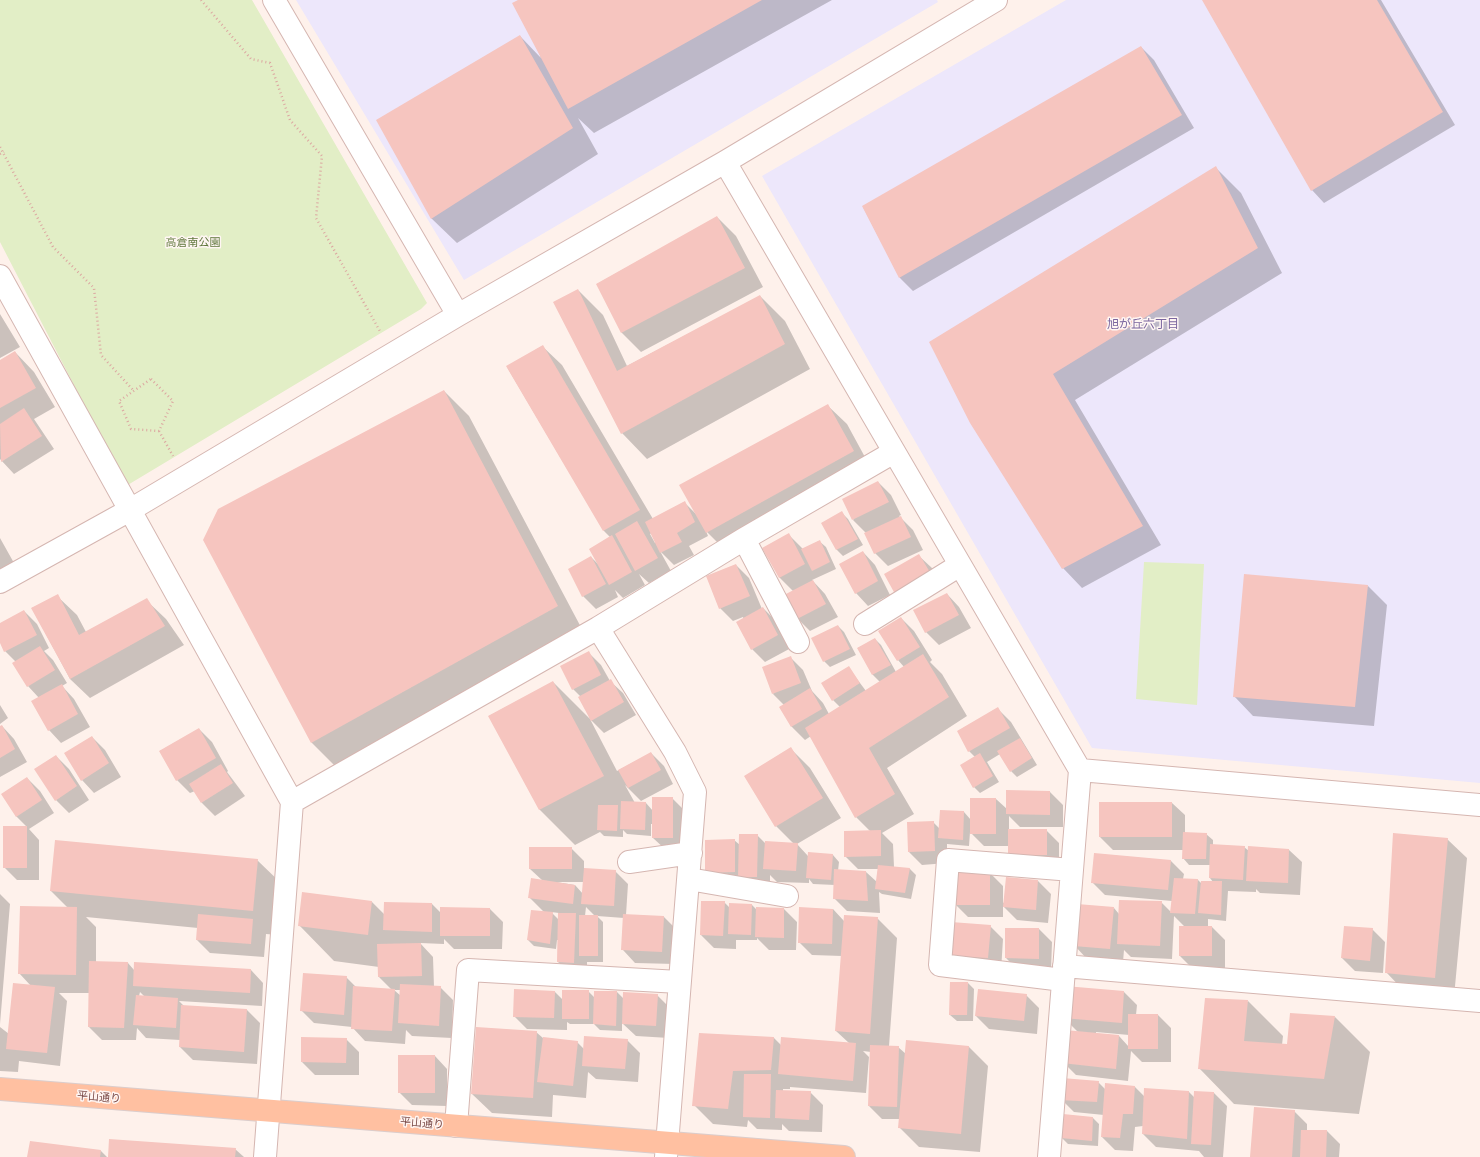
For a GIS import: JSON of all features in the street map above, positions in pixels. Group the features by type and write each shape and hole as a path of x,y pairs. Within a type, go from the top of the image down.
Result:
{"main road":[{"name":"平山通り","path":"0,1089 456,1126 667,1150 844,1157"}],"street":[{"path":"274,0 458,315"},
{"path":"0,582 130,510 458,315 725,162 972,6 996,0"},
{"path":"725,162 1080,770 1050,1157"},
{"path":"0,276 292,802 265,1157"},
{"path":"292,802 598,628 744,539 894,452"},
{"path":"744,539 798,642"},
{"path":"865,624 960,565"},
{"path":"598,628 675,752 695,792 667,1150"},
{"path":"1080,770 1480,805"},
{"path":"629,862 691,854"},
{"path":"1072,870 948,860 940,965 1480,1001"},
{"path":"689,879 787,896"},
{"path":"456,1126 468,970 679,982"}],"path":[{"path":"201,0 251,60 270,64 290,120 322,156 316,218 381,333"},
{"path":"0,147 53,247 94,288 101,355 134,391"},
{"path":"0,154 4,152"},
{"path":"151,379 173,401 159,430 131,429 120,401 151,379"},
{"path":"159,430 174,458"}],"shaded area":[{"path":"296,0 937,0 938,2 464,280"},
{"path":"1066,0 1480,0 1480,783 1092,748 762,176"}],"green space":[{"name":"高倉南公園","path":"0,0 252,0 427,303 421,309 126,486 0,242"},
{"path":"1144,562 1204,564 1197,705 1136,699"}],"building":[{"path":"518,0 762,0 568,109 512,3"},
{"path":"1202,0 1377,0 1443,112 1311,191"},
{"path":"520,35 573,128 431,219 376,120"},
{"path":"1141,46 1182,115 899,278 862,206"},
{"path":"1216,166 1258,248 1053,374 1143,526 1062,569 970,423 929,342"},
{"path":"717,216 745,268 621,333 596,284"},
{"path":"578,289 617,371 760,295 785,344 621,434 553,302"},
{"path":"543,345 640,510 603,531 506,366"},
{"path":"15,351 36,388 0,408 0,360"},
{"path":"444,390 558,606 311,743 203,540 218,509"},
{"path":"828,404 854,451 706,533 679,485"},
{"path":"24,408 42,436 1,462 0,424"},
{"path":"878,481 889,502 852,520 842,499"},
{"path":"685,501 695,522 677,533 682,542 660,553 645,522"},
{"path":"842,511 858,539 836,550 821,523"},
{"path":"901,516 911,537 874,554 864,533"},
{"path":"637,521 658,558 635,571 615,534"},
{"path":"789,533 805,564 779,578 762,548"},
{"path":"612,535 632,572 609,585 589,549"},
{"path":"820,540 830,562 812,571 801,549"},
{"path":"863,551 878,581 855,594 839,564"},
{"path":"919,554 931,574 895,594 884,574"},
{"path":"591,556 606,584 582,597 568,569"},
{"path":"736,564 750,596 719,609 706,576"},
{"path":"1244,574 1368,585 1355,707 1233,697"},
{"path":"813,580 826,604 797,619 784,595"},
{"path":"947,593 959,615 925,633 913,610"},
{"path":"58,594 79,635 147,598 165,626 70,679 31,608"},
{"path":"763,607 778,635 751,650 736,622"},
{"path":"24,610 37,635 4,652 0,643 0,623"},
{"path":"901,617 920,647 897,661 878,631"},
{"path":"838,625 850,649 823,662 811,638"},
{"path":"875,638 891,665 872,675 857,648"},
{"path":"40,646 55,670 27,687 12,663"},
{"path":"589,651 601,675 572,690 560,666"},
{"path":"923,654 949,697 869,748 895,794 855,818 805,728"},
{"path":"791,656 801,683 772,694 762,667"},
{"path":"849,666 860,683 832,701 821,683"},
{"path":"611,679 624,702 591,721 578,697"},
{"path":"553,681 604,776 539,810 488,716"},
{"path":"62,684 78,714 48,731 31,701"},
{"path":"810,688 822,709 791,727 779,707"},
{"path":"998,707 1010,728 968,752 957,731"},
{"path":"2,725 15,749 0,758 0,726"},
{"path":"199,728 216,758 176,781 159,751"},
{"path":"92,736 109,763 81,781 64,753"},
{"path":"1020,738 1032,758 1010,772 997,751"},
{"path":"791,747 823,798 775,827 744,776"},
{"path":"651,752 661,770 628,788 618,770"},
{"path":"980,753 993,776 973,788 960,765"},
{"path":"56,755 77,786 55,801 34,769"},
{"path":"221,764 233,783 201,803 189,784"},
{"path":"27,777 42,800 16,817 1,794"},
{"path":"1006,790 1050,791 1050,815 1006,814"},
{"path":"652,797 673,797 673,838 652,838"},
{"path":"970,798 996,798 996,834 970,834"},
{"path":"621,801 646,802 645,830 620,829"},
{"path":"1099,802 1172,802 1172,837 1099,837"},
{"path":"598,805 618,805 617,831 597,830"},
{"path":"940,810 964,811 963,840 938,838"},
{"path":"934,821 935,851 908,852 907,822"},
{"path":"3,826 27,826 27,868 3,868"},
{"path":"1008,829 1047,829 1047,855 1008,855"},
{"path":"881,830 881,856 844,857 844,831"},
{"path":"1183,832 1207,833 1206,859 1182,859"},
{"path":"1393,833 1448,838 1435,978 1385,973"},
{"path":"739,834 758,834 757,877 738,877"},
{"path":"735,839 735,872 705,873 705,840"},
{"path":"55,840 258,859 253,911 50,891"},
{"path":"765,841 798,843 796,871 763,869"},
{"path":"1210,844 1245,846 1243,880 1209,878"},
{"path":"1248,846 1289,849 1288,883 1246,881"},
{"path":"529,847 572,847 572,869 529,869"},
{"path":"808,852 833,854 831,880 806,878"},
{"path":"1094,853 1171,860 1168,890 1091,883"},
{"path":"878,865 910,868 905,893 875,889"},
{"path":"584,868 616,870 614,906 581,904"},
{"path":"834,869 866,871 868,901 833,899"},
{"path":"954,872 990,872 990,905 954,905"},
{"path":"1006,877 1038,880 1036,910 1003,907"},
{"path":"531,878 575,885 573,904 528,898"},
{"path":"1174,878 1198,879 1195,914 1170,913"},
{"path":"1201,881 1222,881 1221,915 1198,913"},
{"path":"302,892 372,901 368,935 298,926"},
{"path":"1119,900 1162,901 1160,946 1117,944"},
{"path":"701,901 725,901 723,936 700,935"},
{"path":"384,902 432,903 432,932 383,930"},
{"path":"729,903 752,904 751,935 728,934"},
{"path":"1077,904 1114,907 1110,949 1074,946"},
{"path":"20,906 77,907 76,975 18,974"},
{"path":"440,907 490,908 490,936 440,936"},
{"path":"756,907 784,908 784,938 755,937"},
{"path":"799,907 833,909 832,944 798,943"},
{"path":"531,910 553,912 550,944 527,940"},
{"path":"558,913 576,913 574,963 557,962"},
{"path":"198,914 253,919 251,944 196,940"},
{"path":"623,914 664,916 662,952 621,950"},
{"path":"579,915 598,915 598,956 579,956"},
{"path":"844,915 878,917 870,1034 835,1031"},
{"path":"951,922 991,925 988,958 949,956"},
{"path":"1179,926 1212,926 1212,956 1179,956"},
{"path":"1344,926 1373,928 1370,961 1341,958"},
{"path":"1005,928 1039,928 1039,959 1005,958"},
{"path":"421,943 422,976 378,977 377,944"},
{"path":"89,961 128,962 124,1028 88,1027"},
{"path":"134,962 251,969 250,993 133,986"},
{"path":"303,973 347,976 344,1015 300,1011"},
{"path":"950,982 968,982 967,1015 949,1015"},
{"path":"13,983 55,987 47,1053 6,1049"},
{"path":"400,984 441,986 439,1026 398,1023"},
{"path":"353,986 395,989 392,1031 351,1029"},
{"path":"1065,986 1124,991 1122,1023 1063,1018"},
{"path":"514,989 555,991 554,1018 513,1017"},
{"path":"978,989 1027,994 1024,1021 975,1016"},
{"path":"562,990 589,990 589,1019 562,1019"},
{"path":"594,991 617,991 616,1026 593,1024"},
{"path":"623,992 658,994 656,1026 622,1024"},
{"path":"136,995 178,998 176,1028 133,1025"},
{"path":"1205,998 1248,1000 1244,1041 1287,1044 1290,1013 1335,1016 1324,1079 1198,1069"},
{"path":"181,1005 247,1009 244,1052 179,1047"},
{"path":"1128,1014 1158,1014 1158,1049 1128,1049"},
{"path":"476,1027 537,1031 533,1098 471,1094"},
{"path":"1065,1030 1119,1035 1116,1069 1062,1063"},
{"path":"699,1033 774,1037 771,1070 733,1071 728,1109 692,1106"},
{"path":"584,1036 628,1039 625,1069 582,1066"},
{"path":"301,1037 347,1038 346,1063 301,1062"},
{"path":"543,1037 578,1041 573,1086 537,1082"},
{"path":"781,1037 856,1043 853,1081 778,1074"},
{"path":"906,1040 969,1046 961,1134 898,1128"},
{"path":"870,1045 899,1046 897,1107 868,1106"},
{"path":"398,1055 435,1055 435,1093 398,1093"},
{"path":"744,1074 771,1074 770,1118 743,1117"},
{"path":"1062,1078 1099,1081 1097,1102 1060,1100"},
{"path":"1105,1083 1135,1086 1133,1114 1123,1114 1120,1138 1101,1137"},
{"path":"1144,1088 1189,1091 1187,1139 1142,1134"},
{"path":"776,1090 811,1091 809,1120 775,1118"},
{"path":"1194,1091 1214,1092 1211,1145 1191,1144"},
{"path":"1254,1107 1295,1110 1292,1157 1250,1157"},
{"path":"1063,1114 1093,1117 1092,1141 1061,1138"},
{"path":"1301,1130 1327,1130 1326,1157 1300,1157"},
{"path":"109,1139 236,1148 235,1157 108,1157"},
{"path":"30,1141 101,1150 100,1157 27,1157"}],"district":[{"name":"旭が丘六丁目","path":"1143,324"}]}
